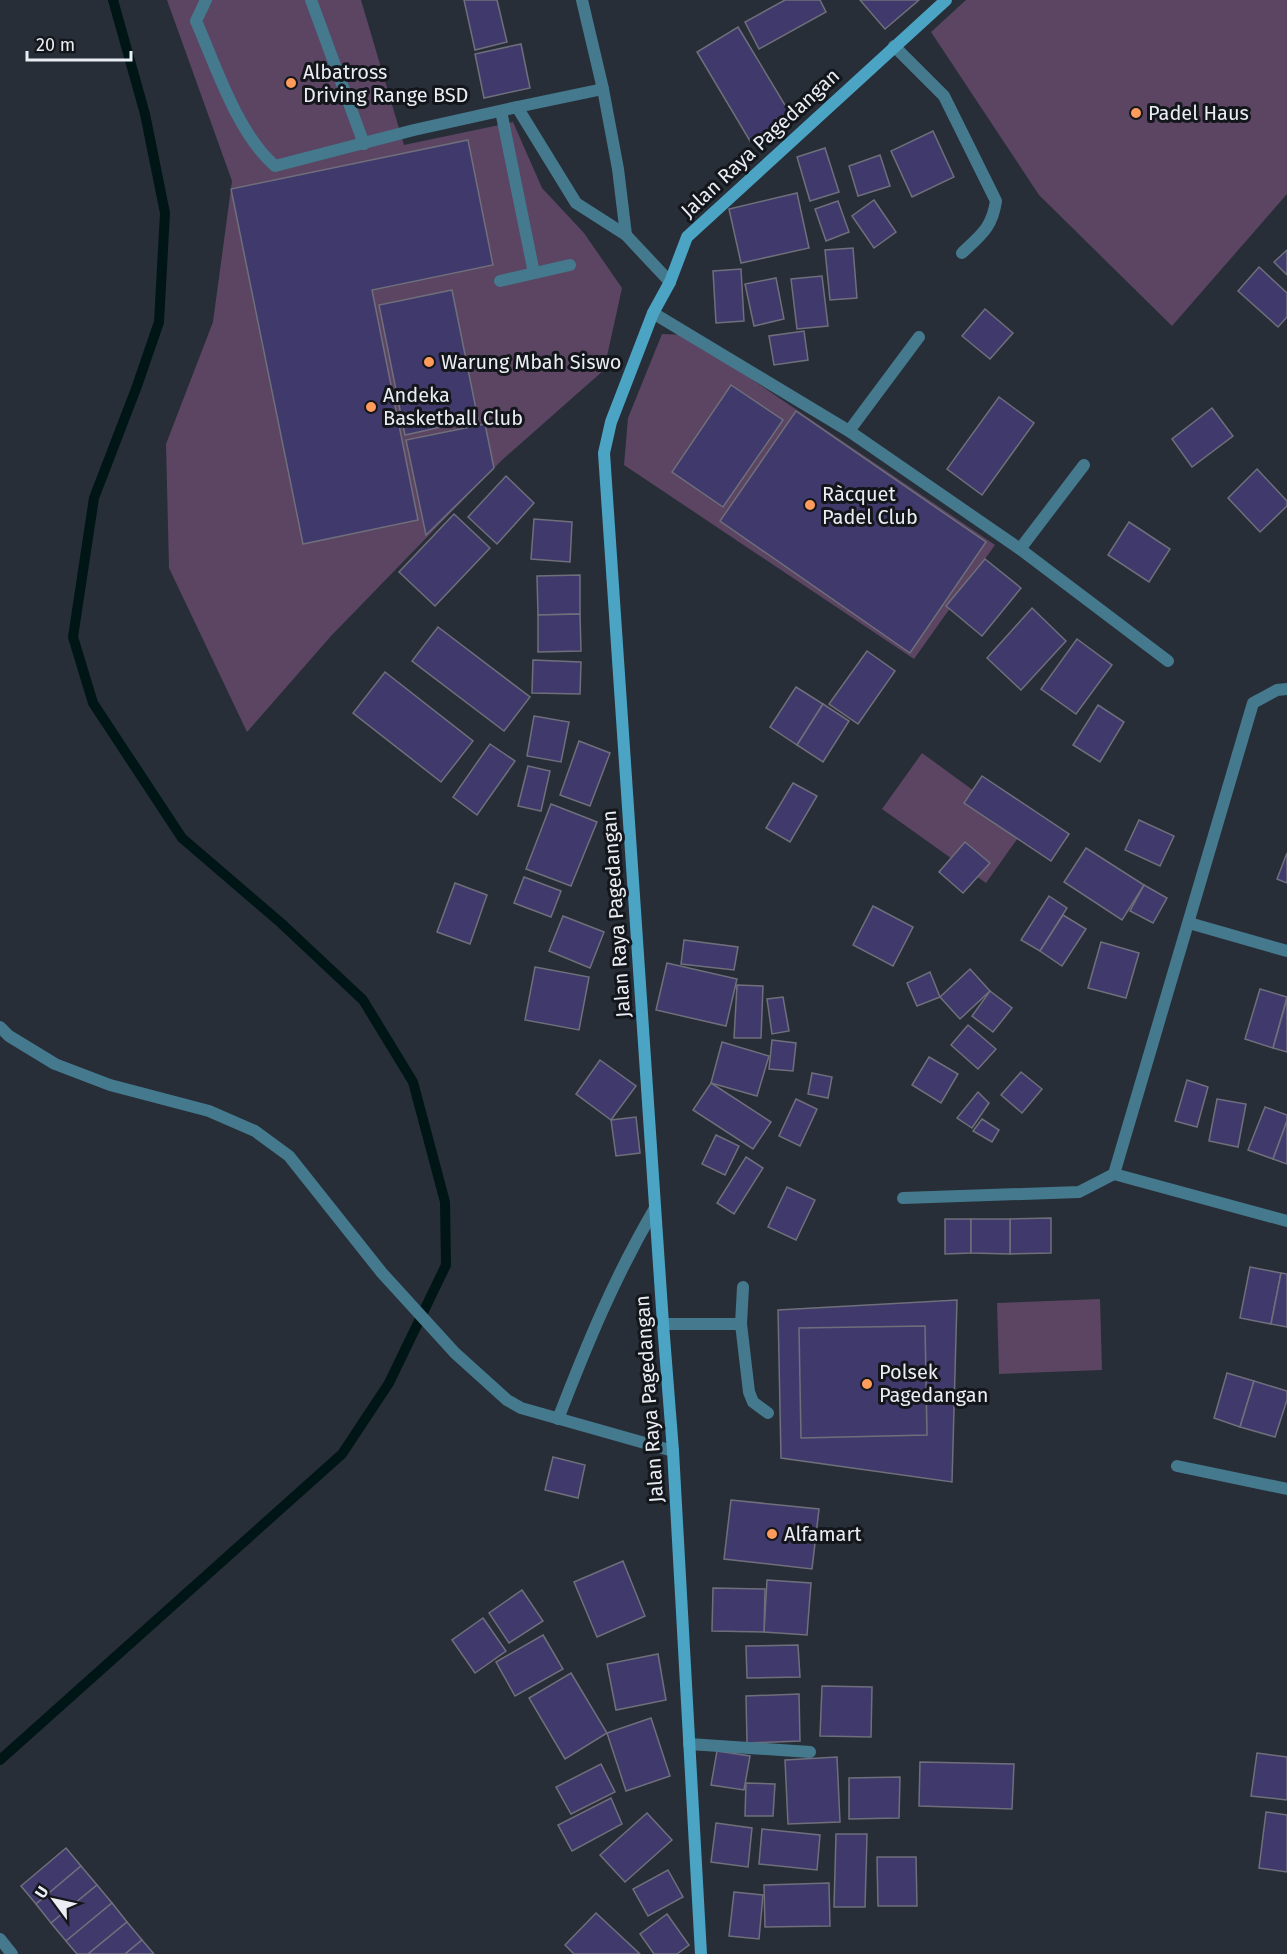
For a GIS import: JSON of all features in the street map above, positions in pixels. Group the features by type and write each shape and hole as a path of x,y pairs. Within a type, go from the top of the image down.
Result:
{"street":[{"path":"206,0 196,21 242,125 261,154 275,166 517,107 603,89"},
{"path":"311,0 364,144"},
{"path":"582,0 603,89 618,169 626,236"},
{"name":"Jalan Raya Pagedangan","path":"701,1954 673,1451 604,453 611,422 653,313 670,282 687,237 946,0"},
{"path":"894,46 944,96 996,201 994,215 987,229 962,253"},
{"path":"517,107 576,203 626,236 670,282"},
{"path":"501,111 534,273"},
{"path":"500,281 570,265"},
{"path":"653,313 849,431 1020,549 1168,661"},
{"path":"849,431 919,337"},
{"path":"1020,549 1084,465"},
{"path":"1114,1174 1253,703 1277,690 1287,689"},
{"path":"1189,923 1287,951"},
{"path":"0,1027 9,1036 55,1064 110,1085 209,1111 255,1131 289,1156 382,1273 455,1353 507,1400 521,1408 673,1451"},
{"path":"903,1198 1079,1192 1114,1174 1287,1221"},
{"path":"558,1419 597,1321 632,1247 655,1208"},
{"path":"743,1287 741,1324 749,1392 753,1402 768,1413"},
{"path":"663,1324 741,1324"},
{"path":"1178,1466 1287,1489"},
{"path":"689,1744 810,1752"},
{"path":"0,1939 12,1954"}],"shaded area":[{"name":"Andeka Basketball Club","path":"167,0 361,0 404,145 513,122 542,188 584,233 622,288 604,370 502,460 331,636 247,732 169,568 166,444 213,322 232,181"},
{"name":"Padel Haus","path":"966,0 1287,0 1287,194 1172,326 1039,195 931,32"},
{"name":"Ràcquet Padel Club","path":"662,334 687,335 995,545 914,659 624,465 628,418"},
{"path":"922,753 1025,828 986,883 882,809"},
{"path":"1100,1299 1102,1370 999,1374 997,1303"}],"building":[{"path":"464,0 497,0 507,42 475,50"},
{"path":"785,0 820,0 826,12 759,49 745,22"},
{"path":"860,0 919,0 885,29"},
{"path":"738,27 791,115 750,141 697,52"},
{"path":"521,44 530,88 484,98 475,54"},
{"path":"933,131 954,177 912,197 891,151"},
{"path":"468,140 493,265 372,290 418,520 303,544 231,189"},
{"path":"825,148 839,192 810,201 797,157"},
{"path":"880,155 890,186 858,196 849,166"},
{"path":"797,193 809,248 741,263 729,209"},
{"path":"874,200 896,232 874,248 852,216"},
{"path":"838,201 849,232 826,241 815,209"},
{"path":"853,248 857,298 830,300 825,250"},
{"path":"1287,250 1287,275 1274,262"},
{"path":"1259,267 1287,293 1287,317 1278,327 1238,291"},
{"path":"741,269 744,321 716,323 713,271"},
{"path":"822,276 828,326 797,329 791,279"},
{"path":"776,278 784,319 754,326 745,284"},
{"name":"Warung Mbah Siswo","path":"452,290 478,419 405,435 379,305"},
{"path":"985,309 1013,333 990,359 962,336"},
{"path":"804,331 808,360 774,365 769,336"},
{"path":"731,385 783,420 723,507 672,472"},
{"path":"999,397 1034,423 982,495 947,469"},
{"path":"1212,408 1233,436 1192,467 1172,439"},
{"path":"796,411 986,542 910,653 720,521"},
{"path":"485,424 494,468 426,535 406,440"},
{"path":"1257,469 1287,501 1287,506 1260,532 1228,498"},
{"path":"506,476 534,503 497,544 468,517"},
{"path":"454,514 490,548 435,606 399,572"},
{"path":"534,519 572,522 570,562 531,559"},
{"path":"1129,522 1170,549 1149,582 1108,555"},
{"path":"985,559 1021,588 982,636 946,606"},
{"path":"580,575 580,614 538,615 537,576"},
{"path":"1032,608 1066,641 1021,690 987,658"},
{"path":"580,614 581,651 538,652 538,615"},
{"path":"438,627 530,697 504,731 412,661"},
{"path":"1077,639 1112,665 1076,714 1041,689"},
{"path":"867,651 895,671 858,724 829,704"},
{"path":"533,660 581,662 580,694 532,693"},
{"path":"385,672 473,741 441,782 353,713"},
{"path":"796,687 823,704 797,745 770,727"},
{"path":"823,704 849,721 823,762 797,745"},
{"path":"1098,705 1124,722 1100,762 1073,745"},
{"path":"534,716 569,722 561,762 527,756"},
{"path":"579,741 610,753 590,806 560,795"},
{"path":"490,744 515,761 477,815 453,797"},
{"path":"528,766 550,771 541,811 518,806"},
{"path":"982,776 1069,834 1051,861 964,803"},
{"path":"793,783 817,796 790,842 766,828"},
{"path":"551,804 597,822 571,886 526,869"},
{"path":"1139,820 1174,836 1160,866 1125,850"},
{"path":"965,842 990,863 963,893 939,872"},
{"path":"1086,848 1144,885 1122,920 1064,882"},
{"path":"1287,853 1287,883 1277,879"},
{"path":"524,877 561,891 551,917 514,903"},
{"path":"455,883 487,895 470,944 437,932"},
{"path":"1144,885 1167,898 1153,923 1130,911"},
{"path":"1049,896 1067,908 1040,951 1021,940"},
{"path":"873,906 913,927 893,966 853,945"},
{"path":"1063,915 1086,929 1062,966 1040,951"},
{"path":"563,916 604,932 590,968 549,951"},
{"path":"684,940 738,947 734,970 681,964"},
{"path":"1101,942 1139,953 1126,998 1088,988"},
{"path":"667,963 737,979 726,1026 656,1010"},
{"path":"535,967 589,977 579,1030 525,1020"},
{"path":"970,969 990,991 960,1019 940,997"},
{"path":"930,972 940,997 917,1006 907,983"},
{"path":"737,985 763,986 761,1038 734,1038"},
{"path":"1260,989 1287,997 1273,1048 1245,1039"},
{"path":"990,991 1012,1008 993,1032 972,1016"},
{"path":"783,997 789,1031 772,1034 767,999"},
{"path":"1287,999 1287,1052 1273,1048"},
{"path":"968,1025 996,1049 978,1069 951,1045"},
{"path":"772,1040 796,1043 793,1071 769,1069"},
{"path":"722,1042 769,1056 757,1096 711,1083"},
{"path":"929,1057 958,1074 941,1103 912,1085"},
{"path":"600,1060 636,1086 611,1120 576,1094"},
{"path":"1021,1072 1042,1089 1022,1113 1001,1095"},
{"path":"812,1073 832,1077 828,1098 808,1094"},
{"path":"1187,1080 1208,1087 1197,1127 1175,1121"},
{"path":"711,1083 771,1122 753,1149 693,1110"},
{"path":"978,1092 989,1103 972,1128 957,1118"},
{"path":"796,1099 817,1109 800,1146 779,1136"},
{"path":"1217,1099 1246,1104 1238,1147 1209,1141"},
{"path":"1265,1107 1287,1115 1287,1121 1273,1159 1248,1150"},
{"path":"636,1117 640,1153 616,1156 611,1120"},
{"path":"982,1119 999,1130 992,1142 973,1131"},
{"path":"1287,1121 1287,1164 1273,1159"},
{"path":"716,1135 739,1146 725,1175 702,1164"},
{"path":"746,1157 763,1168 734,1214 717,1203"},
{"path":"787,1187 815,1200 796,1240 768,1227"},
{"path":"1051,1218 1051,1253 1010,1254 1010,1219"},
{"path":"945,1219 971,1219 971,1253 945,1254"},
{"path":"971,1219 1010,1219 1010,1254 971,1253"},
{"path":"1250,1267 1281,1273 1271,1324 1240,1318"},
{"path":"1281,1273 1287,1274 1287,1327 1271,1324"},
{"name":"Polsek Pagedangan","path":"957,1300 952,1482 781,1458 778,1310"},
{"path":"925,1326 927,1435 801,1438 799,1328"},
{"path":"1227,1373 1254,1381 1240,1427 1214,1418"},
{"path":"1254,1381 1287,1391 1287,1400 1275,1437 1240,1427"},
{"path":"553,1457 585,1465 578,1498 545,1490"},
{"name":"Alfamart","path":"731,1500 819,1509 812,1569 724,1559"},
{"path":"623,1561 645,1616 597,1637 574,1582"},
{"path":"767,1580 811,1583 807,1635 764,1632"},
{"path":"713,1588 765,1589 764,1632 712,1631"},
{"path":"522,1590 543,1621 509,1643 489,1613"},
{"path":"483,1618 506,1651 475,1673 452,1640"},
{"path":"543,1635 563,1669 515,1696 496,1662"},
{"path":"798,1645 800,1677 747,1678 746,1646"},
{"path":"658,1654 666,1700 616,1710 607,1664"},
{"path":"571,1673 607,1733 565,1759 529,1698"},
{"path":"822,1686 872,1687 871,1737 820,1736"},
{"path":"799,1694 800,1741 747,1743 746,1696"},
{"path":"651,1718 670,1776 626,1791 607,1733"},
{"path":"717,1751 750,1756 744,1790 711,1785"},
{"path":"1257,1753 1287,1757 1287,1800 1251,1796"},
{"path":"837,1757 840,1822 788,1824 785,1760"},
{"path":"920,1762 1014,1764 1012,1809 919,1806"},
{"path":"601,1764 615,1792 571,1814 556,1787"},
{"path":"900,1777 899,1818 849,1819 849,1778"},
{"path":"746,1783 775,1784 773,1816 745,1816"},
{"path":"611,1798 622,1824 572,1851 558,1825"},
{"path":"1266,1812 1287,1815 1287,1872 1259,1868"},
{"path":"647,1813 672,1840 625,1882 600,1855"},
{"path":"716,1823 752,1828 748,1867 711,1862"},
{"path":"762,1829 820,1835 817,1870 759,1864"},
{"path":"836,1834 867,1834 865,1907 834,1907"},
{"path":"66,1848 81,1866 36,1904 21,1886"},
{"path":"877,1857 916,1857 917,1906 878,1906"},
{"path":"81,1866 97,1885 51,1923 36,1904"},
{"path":"668,1870 683,1897 648,1916 633,1889"},
{"path":"829,1883 830,1926 765,1927 764,1885"},
{"path":"97,1885 112,1903 66,1941 51,1923"},
{"path":"734,1892 763,1895 759,1939 729,1936"},
{"path":"112,1903 127,1922 88,1954 77,1954 66,1941"},
{"path":"596,1913 640,1954 574,1954 565,1945"},
{"path":"667,1914 689,1945 677,1954 654,1954 640,1934"},
{"path":"127,1922 142,1940 125,1954 88,1954"},
{"path":"142,1940 154,1954 125,1954"}],"waterway":[{"path":"0,1760 342,1454 389,1383 446,1265 445,1202 413,1082 363,1000 281,923 182,838 93,703 73,637 94,498 159,322 165,213 145,114 113,0"}],"place":[{"name":"Albatross Driving Range BSD","path":"291,83"},
{"name":"Padel Haus","path":"1136,113"},
{"name":"Warung Mbah Siswo","path":"429,362"},
{"name":"Andeka Basketball Club","path":"371,407"},
{"name":"Ràcquet Padel Club","path":"810,505"},
{"name":"Polsek Pagedangan","path":"867,1384"},
{"name":"Alfamart","path":"772,1534"}]}
